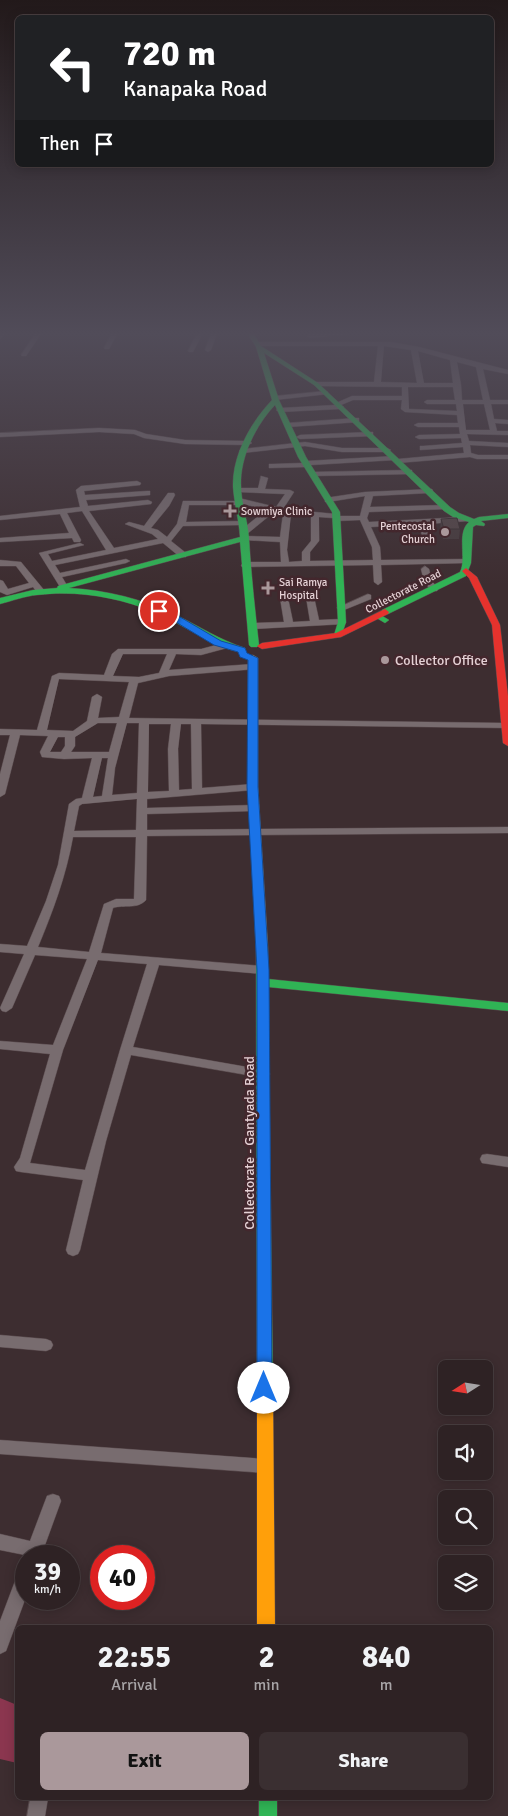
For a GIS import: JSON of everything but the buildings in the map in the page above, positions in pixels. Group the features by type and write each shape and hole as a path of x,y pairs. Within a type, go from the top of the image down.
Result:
{"street":[{"path":"261,648 252,626 245,564 244,531 237,483 245,447 263,416"},
{"path":"284,416 308,468 329,502 336,518 342,622 338,635"},
{"path":"245,564 376,563 468,570 477,573 473,522 445,508 351,416"},
{"path":"460,416 469,455"},
{"path":"490,416 494,433"},
{"path":"288,425 356,420"},
{"path":"491,422 508,422"},
{"path":"418,425 508,445"},
{"path":"0,435 99,430 135,432 144,436 186,442 245,447 370,434"},
{"path":"419,437 508,433"},
{"path":"423,448 464,436"},
{"path":"295,441 342,450 393,456"},
{"path":"308,468 393,456 469,455 508,457"},
{"path":"272,466 409,472"},
{"path":"261,490 264,478"},
{"path":"129,565 116,552 85,510 82,488 137,483"},
{"path":"49,564 116,552 173,538 181,524 186,503 239,498 261,490 290,492 287,499 244,531 183,555 57,576"},
{"path":"306,564 306,552 314,541 317,515 321,506 329,502 370,494 429,491"},
{"path":"82,498 147,493"},
{"path":"370,494 364,517 374,541 378,582"},
{"path":"146,529 152,518 167,504 171,496"},
{"path":"239,498 287,513 336,518 364,517 445,508"},
{"path":"0,518 62,513 148,502"},
{"path":"62,513 86,557"},
{"path":"285,564 284,540 287,513"},
{"path":"508,516 487,517 473,522 465,533 468,570 503,643 508,743"},
{"path":"364,517 423,522 508,520"},
{"path":"423,522 427,540"},
{"path":"129,524 155,532 183,555"},
{"path":"181,524 244,531 284,540"},
{"path":"0,540 74,535"},
{"path":"64,586 49,564 44,552 80,545"},
{"path":"0,562 16,562 38,591"},
{"path":"0,601 64,586 129,565"},
{"path":"426,569 428,581 434,589"},
{"name":"Collectorate Road","path":"291,647 338,635 382,618 464,574 468,570"},
{"name":"Collectorate Road","path":"242,650 291,647 345,639 468,570"},
{"path":"0,583 3,590 7,592 38,591 101,596 146,607 172,616 224,646 242,650 243,655 253,663"},
{"path":"310,597 315,623"},
{"path":"341,608 368,597"},
{"path":"284,598 289,624"},
{"path":"252,626 342,622"},
{"path":"108,678 118,652 207,652 224,646"},
{"name":"Collectorate Road","path":"253,663 261,648"},
{"path":"163,674 173,652"},
{"path":"41,733 57,677 134,680 163,674 253,663"},
{"name":"Collectorate - Gantyada Road","path":"253,663 253,808 263,976 266,1625"},
{"path":"107,798 122,720 134,680"},
{"path":"0,732 70,734 80,732 92,721 97,697"},
{"path":"92,721 506,726"},
{"path":"90,1176 21,1167 26,1159 57,1050 94,956 109,905 112,903 136,903 140,900 142,832 140,796 144,721"},
{"path":"174,793 173,749 176,721"},
{"path":"196,721 197,791"},
{"path":"0,794 16,732"},
{"path":"55,733 44,754 64,756 114,755"},
{"path":"64,756 70,746 70,734"},
{"path":"88,800 97,756"},
{"path":"6,1008 52,901 63,865 73,806 78,802 88,800 253,787"},
{"path":"141,811 253,808"},
{"path":"68,834 508,830"},
{"path":"0,948 154,962 508,1007"},
{"path":"72,1250 90,1176 126,1050 154,962"},
{"path":"0,1045 57,1050"},
{"path":"126,1050 264,1074"},
{"path":"486,1159 508,1162"},
{"path":"0,1341 46,1345"},
{"path":"0,1447 265,1466"},
{"path":"37,1545 54,1501"},
{"path":"0,1542 15,1547"},
{"path":"0,1645 15,1604"},
{"path":"36,1816 39,1800"},
{"path":"268,1800 268,1816"}],"shaded area":[{"path":"0,1698 15,1704 15,1763 0,1759"}],"traffic: fast":[{"path":"254,645 237,485 244,451 263,416"},
{"path":"283,416 302,457 336,512 342,622 338,635"},
{"path":"349,416 447,509 456,515 481,524"},
{"path":"385,612 463,574 467,563 467,532 469,526 479,519 508,516"},
{"path":"61,588 245,538"},
{"path":"0,601 38,592 55,591 89,592 107,595 157,610 215,639 242,650"},
{"path":"379,617 385,620"},
{"path":"262,948 265,1391"},
{"path":"262,982 508,1007"},
{"path":"268,1800 268,1816"}],"traffic: slow":[{"path":"253,658 253,787 262,948"},
{"path":"265,1391 266,1625"}],"traffic: jam":[{"path":"466,571 473,577 496,625 508,743"},
{"path":"262,646 338,635 385,612"}],"place":[{"name":"Sowmiya Clinic","path":"230,511"},
{"name":"Pentecostal Church","path":"445,532"},
{"name":"Sai Ramya Hospital","path":"268,588"},
{"name":"Collector Office","path":"385,660"}],"route":[{"path":"159,611 172,616 224,646 242,650 243,655 253,658 253,787 263,970 264,1388"}]}
